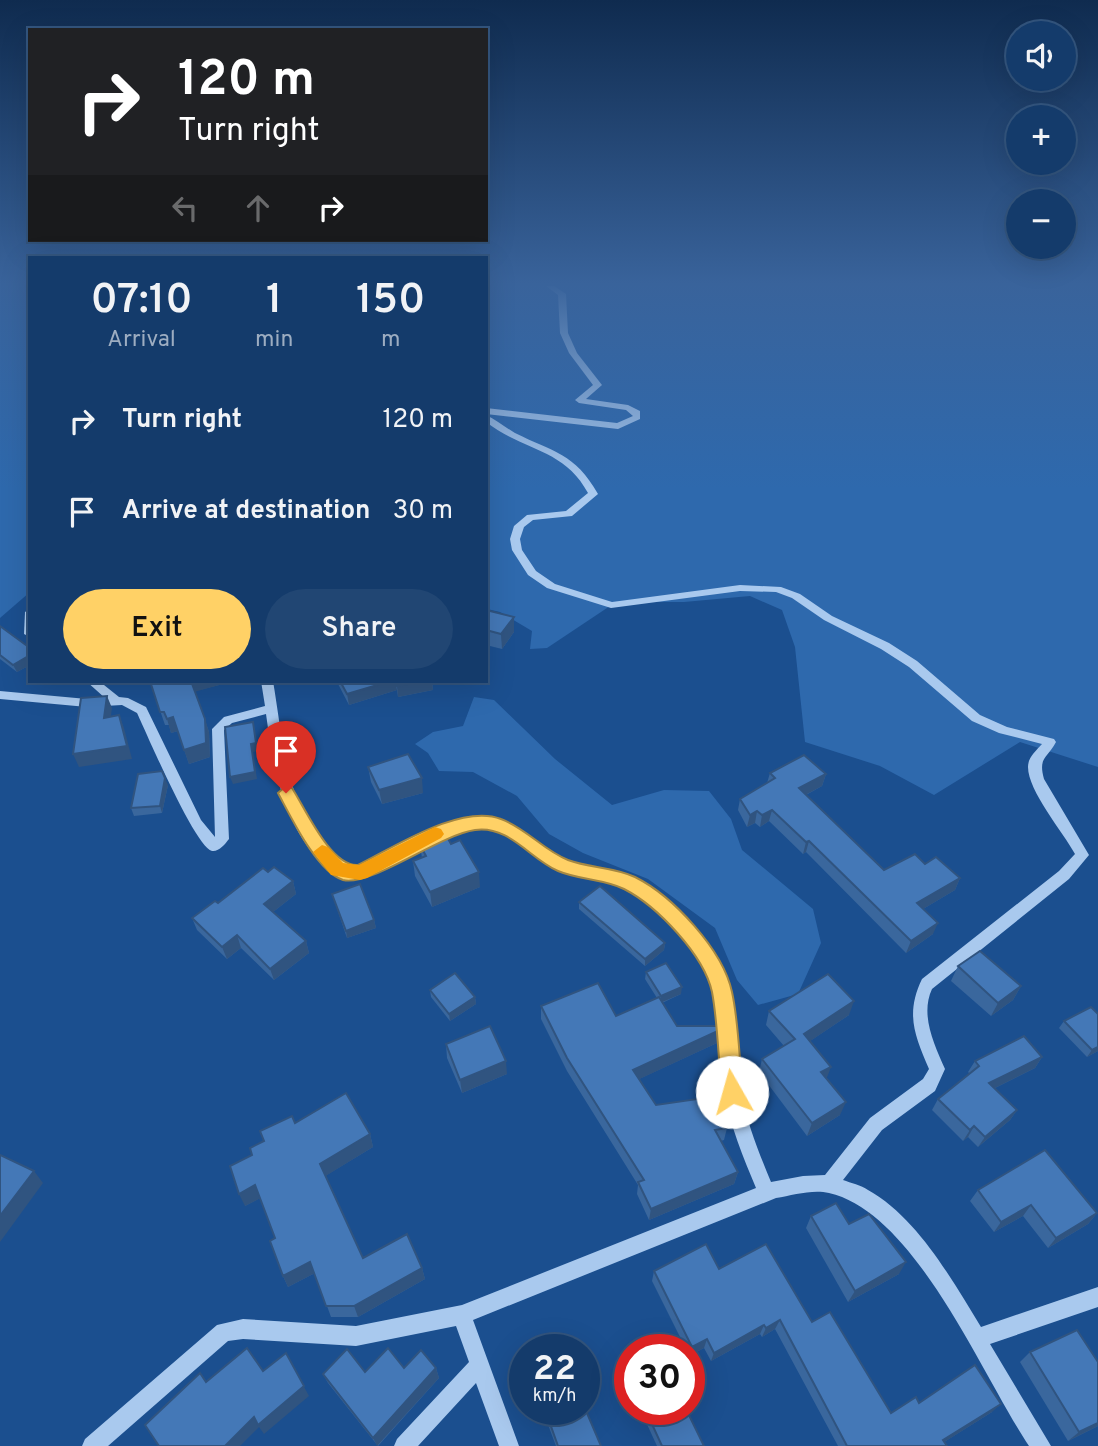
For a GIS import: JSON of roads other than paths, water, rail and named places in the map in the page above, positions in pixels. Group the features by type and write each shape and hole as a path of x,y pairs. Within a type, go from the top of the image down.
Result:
{"street":[{"path":"488,411 618,426 637,417 637,413 628,408 579,400 598,385 573,353"},
{"path":"488,419 500,428 552,450 589,483 593,494 569,513 530,517 519,526 515,539 517,550 532,573 551,586 611,605 740,588 777,589 796,596 828,618 904,657 976,718 1003,730 1050,742 1035,760 1035,773 1043,794 1067,827 1082,855 1064,875 927,984 920,994 919,1016 924,1039 937,1069 929,1085 876,1124 829,1184"},
{"path":"94,683 116,701"},
{"path":"267,683 286,793 307,832 338,870 360,873 445,830 477,822 495,823 521,836 544,855 565,866 627,882 656,899 694,940 722,990 731,1079 741,1131 767,1193"},
{"path":"0,695 87,703 116,701 133,704 142,710 196,823 214,846 222,839 218,729 229,720 271,709"},
{"path":"92,1446 224,1332 243,1329 356,1336 462,1315 767,1193 799,1185 829,1184 849,1190 883,1211 904,1231 978,1338 1040,1446"},
{"path":"978,1338 1098,1297"},
{"path":"462,1315 509,1446"},
{"path":"404,1446 479,1366"}]}
